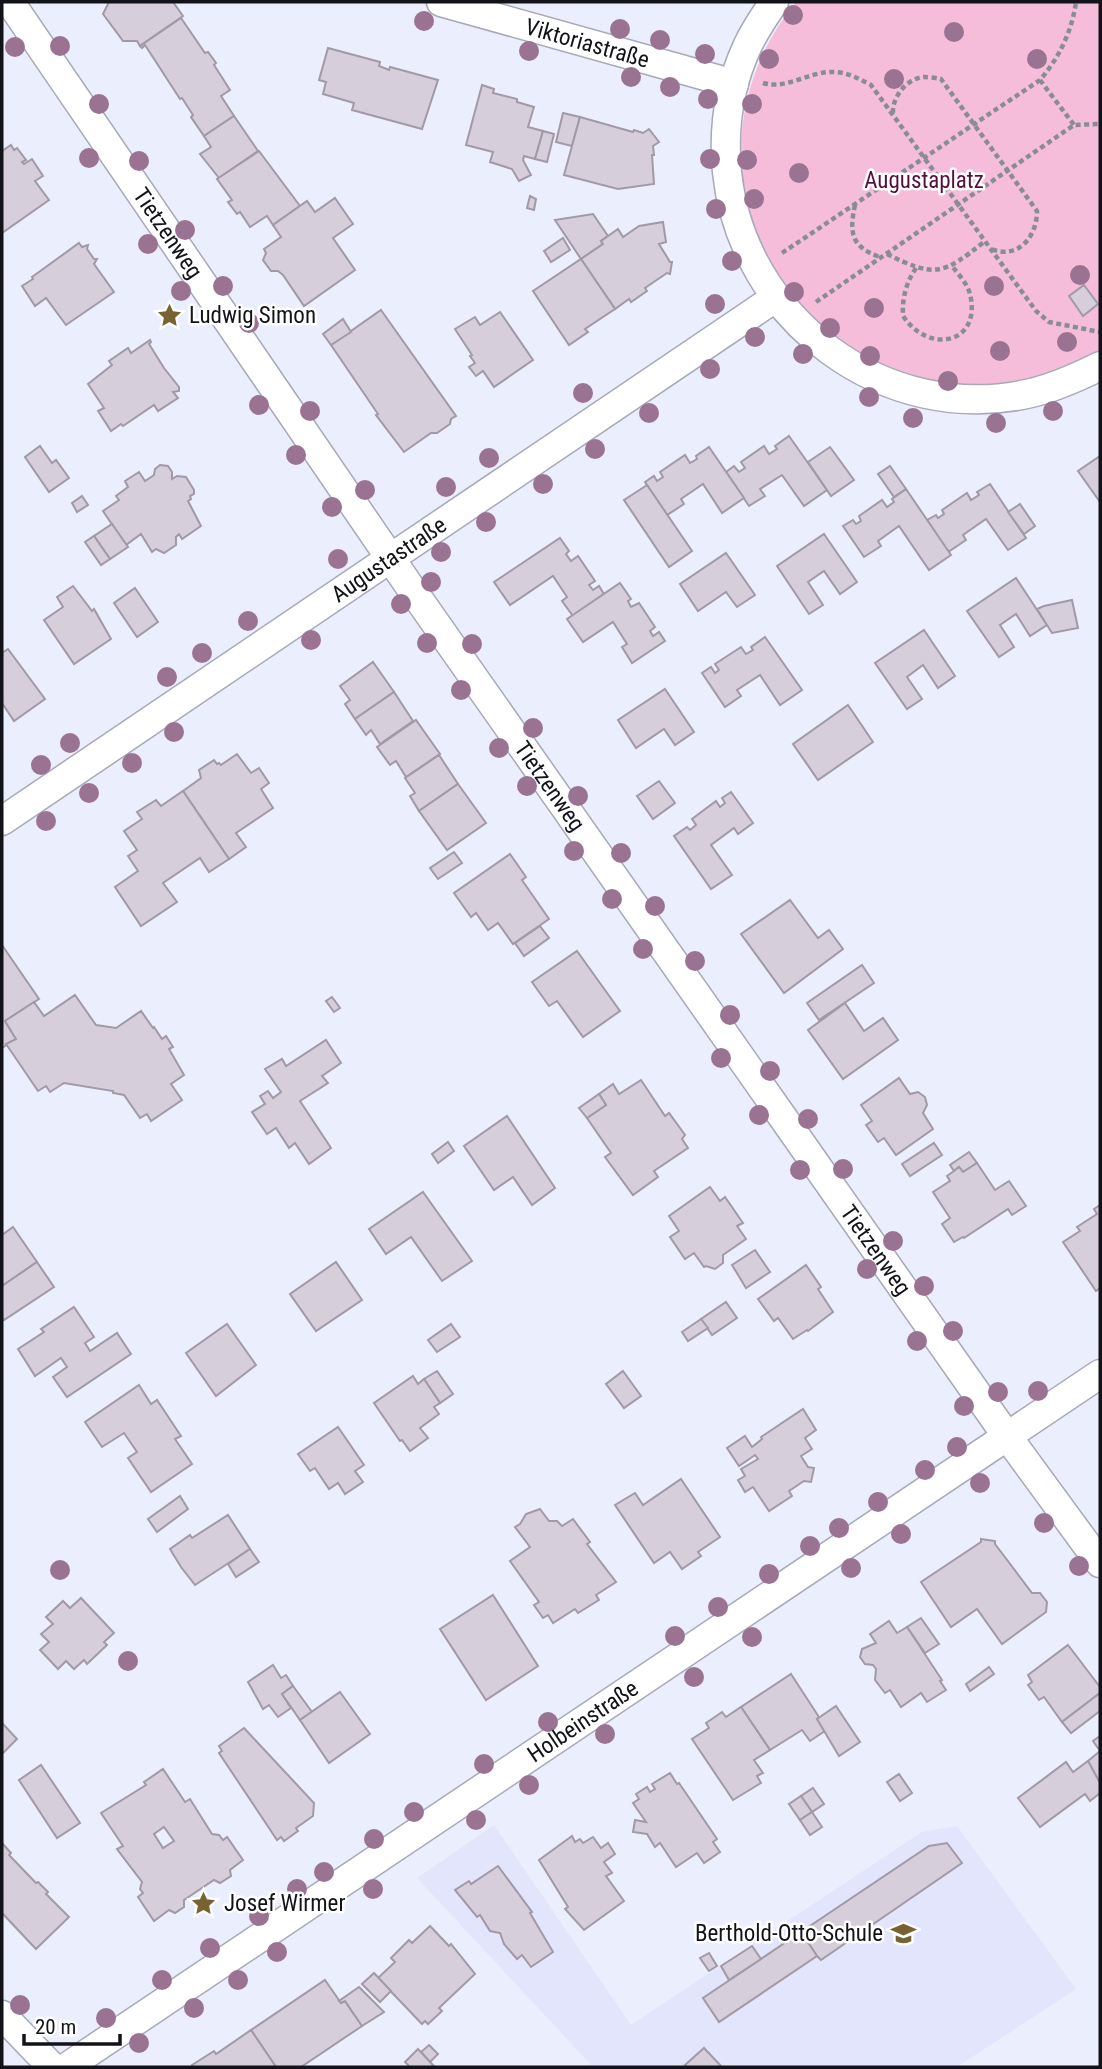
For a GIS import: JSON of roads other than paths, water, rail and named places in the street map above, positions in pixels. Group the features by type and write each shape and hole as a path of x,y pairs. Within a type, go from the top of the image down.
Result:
{"street":[{"name":"Tietzenweg","path":"10,2 390,559 1007,1436 1100,1563"},
{"name":"Viktoriastraße","path":"442,2 745,82"},
{"path":"774,2 751,40 745,82 728,116 726,155 730,194 740,232 755,267 775,298 793,319 825,348 861,371 901,387 944,397 987,399 1030,393 1072,381 1100,366"},
{"name":"Augustastraße","path":"2,821 775,298"},
{"name":"Holbeinstraße","path":"67,2067 1100,1374"},
{"path":"2,2015 52,2067"}],"place":[{"name":"Ludwig Simon","path":"169,315"},
{"name":"Josef Wirmer","path":"204,1903"},
{"name":"Berthold-Otto-Schule","path":"903,1933"}],"park label":[{"name":"Augustaplatz","path":"924,180"}]}
